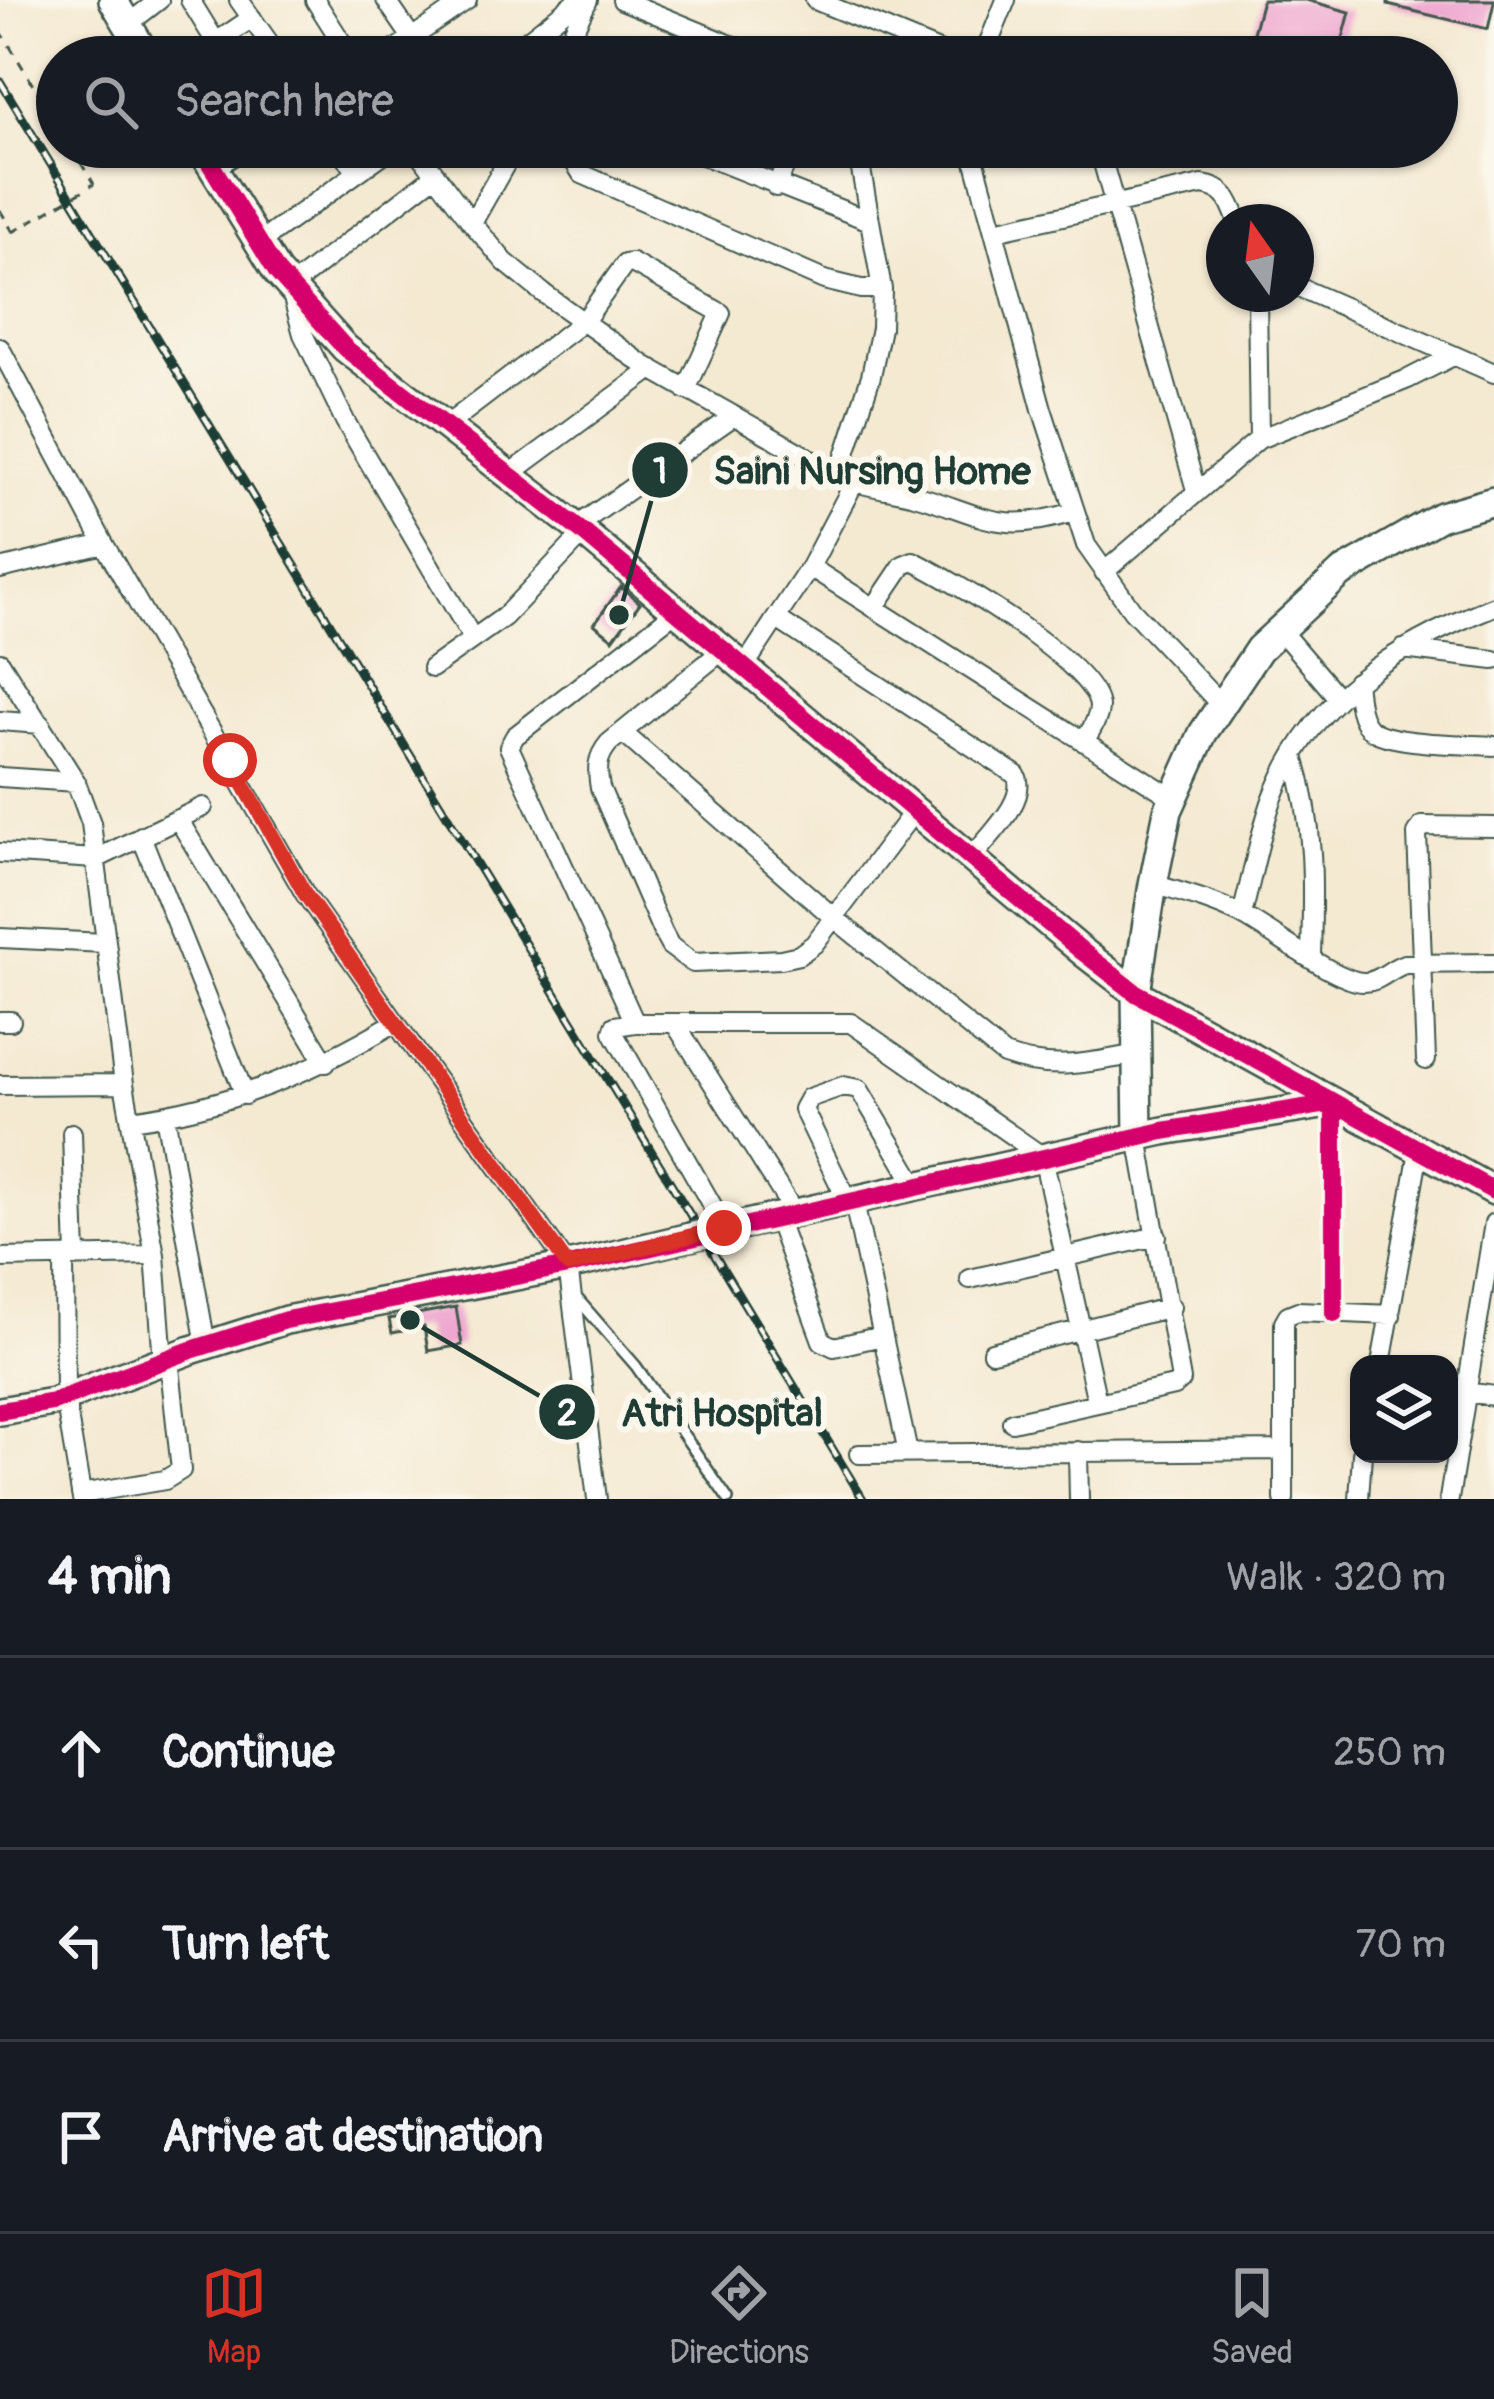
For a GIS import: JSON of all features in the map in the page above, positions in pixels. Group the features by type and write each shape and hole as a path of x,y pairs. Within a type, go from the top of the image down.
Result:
{"street":[{"path":"121,12 159,0"},
{"path":"190,0 212,36"},
{"path":"239,0 264,36"},
{"path":"315,0 338,36"},
{"path":"386,0 410,36"},
{"path":"416,36 466,0"},
{"path":"532,35 578,0"},
{"path":"571,36 588,0"},
{"path":"622,0 709,36"},
{"path":"815,0 902,36"},
{"path":"991,36 1006,0"},
{"path":"235,36 252,18"},
{"path":"213,168 277,272 345,348 510,474 1136,993 1494,1191"},
{"path":"353,168 356,172"},
{"path":"260,242 362,168"},
{"path":"430,168 505,262 652,369 846,479 1012,525 1033,525 1074,512"},
{"path":"472,224 503,168"},
{"path":"578,168 582,174 824,280 882,289"},
{"path":"731,168 867,220"},
{"path":"776,187 784,168"},
{"path":"860,168 882,289 881,328 846,479 810,568 777,619 734,659 601,752 597,770 600,788 663,933 680,956 693,962 799,955 814,944 915,810"},
{"path":"977,168 1042,409 1087,545 1132,610 1222,705"},
{"path":"1104,168 1196,490"},
{"path":"290,287 435,175"},
{"path":"995,231 1202,185 1217,187 1231,204"},
{"path":"447,425 585,320 619,268 632,263 718,309 722,317 686,390"},
{"path":"290,287 308,346 345,421 473,639"},
{"path":"1314,294 1494,373"},
{"path":"1257,312 1259,439"},
{"path":"0,348 104,544 305,894 577,1272 597,1499"},
{"path":"1104,572 1259,439 1453,356"},
{"path":"510,474 652,369"},
{"path":"432,668 504,617 579,531 734,416"},
{"path":"1012,1422 1174,1386 1181,1380 1138,1137 1136,993 1153,884 1173,799 1203,733 1259,650 1341,573 1441,516 1494,501"},
{"path":"0,569 104,544"},
{"path":"874,608 903,565 913,561 1024,628 1053,648 1096,697 1098,711 1084,742"},
{"path":"810,568 1173,799"},
{"path":"1242,915 1273,800 1294,757 1338,698 1402,649 1494,606"},
{"path":"635,1023 509,747 515,736 675,612"},
{"path":"777,619 1016,775 1019,795 972,858"},
{"path":"1280,630 1338,698"},
{"path":"1402,649 1494,660"},
{"path":"0,662 76,782 91,823 104,943 154,1255 181,1470 165,1480 81,1497 65,1397 72,1133"},
{"path":"1356,682 1364,722 1373,732 1494,746"},
{"path":"0,721 41,724"},
{"path":"623,734 833,917 1004,1055 1035,1066 1067,1067 1137,1054"},
{"path":"1294,757 1306,794 1312,838 1311,956"},
{"path":"0,777 76,782"},
{"path":"0,853 96,859 203,807"},
{"path":"178,819 326,1064"},
{"path":"1426,1060 1417,834 1422,826 1432,824 1494,827"},
{"path":"141,836 245,1095"},
{"path":"1153,884 1242,915 1342,977 1361,982 1373,982 1392,968 1494,963"},
{"path":"0,938 104,943"},
{"path":"131,1120 245,1095 326,1064 394,1023"},
{"path":"724,1229 613,1032 615,1026 851,1023 1043,1157 1097,1402"},
{"path":"676,1025 785,1214 822,1341 835,1347 882,1336"},
{"path":"0,1085 124,1084"},
{"path":"908,1454 850,1199 803,1109 809,1098 843,1086 859,1089 916,1185"},
{"path":"0,1411 65,1397 286,1320 577,1272 850,1199 1138,1137 1334,1103"},
{"path":"1334,1103 1334,1313"},
{"path":"165,1115 206,1345"},
{"path":"1383,1355 1419,1151"},
{"path":"1449,1499 1494,1223"},
{"path":"970,1279 1157,1236"},
{"path":"0,1258 154,1255"},
{"path":"992,1352 1171,1307"},
{"path":"1284,1499 1284,1322 1288,1315 1298,1311 1391,1315"},
{"path":"1466,1392 1494,1396"},
{"path":"860,1454 1284,1450"},
{"path":"1078,1451 1079,1499"},
{"path":"1359,1499 1361,1463"}],"lane":[{"path":"577,1272 728,1499"}],"path":[{"path":"0,30 36,89"},
{"path":"0,210 13,232 94,184 84,168"}],"building":[{"path":"1262,0 1306,0 1350,12 1344,36 1253,33"},
{"path":"1388,0 1494,2 1488,29 1388,5"},
{"path":"621,587 640,603 613,639 594,624"},
{"path":"456,1307 462,1345 428,1351 424,1327 392,1333 389,1319"}],"railway":[{"path":"0,81 36,140"},
{"path":"53,168 863,1499"}],"cycle path":[{"path":"213,168 277,272 345,348 584,533 1083,952 1136,993 1494,1191"},
{"path":"0,1411 53,1402 286,1320 568,1266 1163,1131 1334,1103 1334,1313"}],"place":[{"name":"Saini Nursing Home","path":"619,615"},
{"name":"Atri Hospital","path":"410,1320"}],"route":[{"path":"230,760 305,894 568,1266 724,1228"}]}
